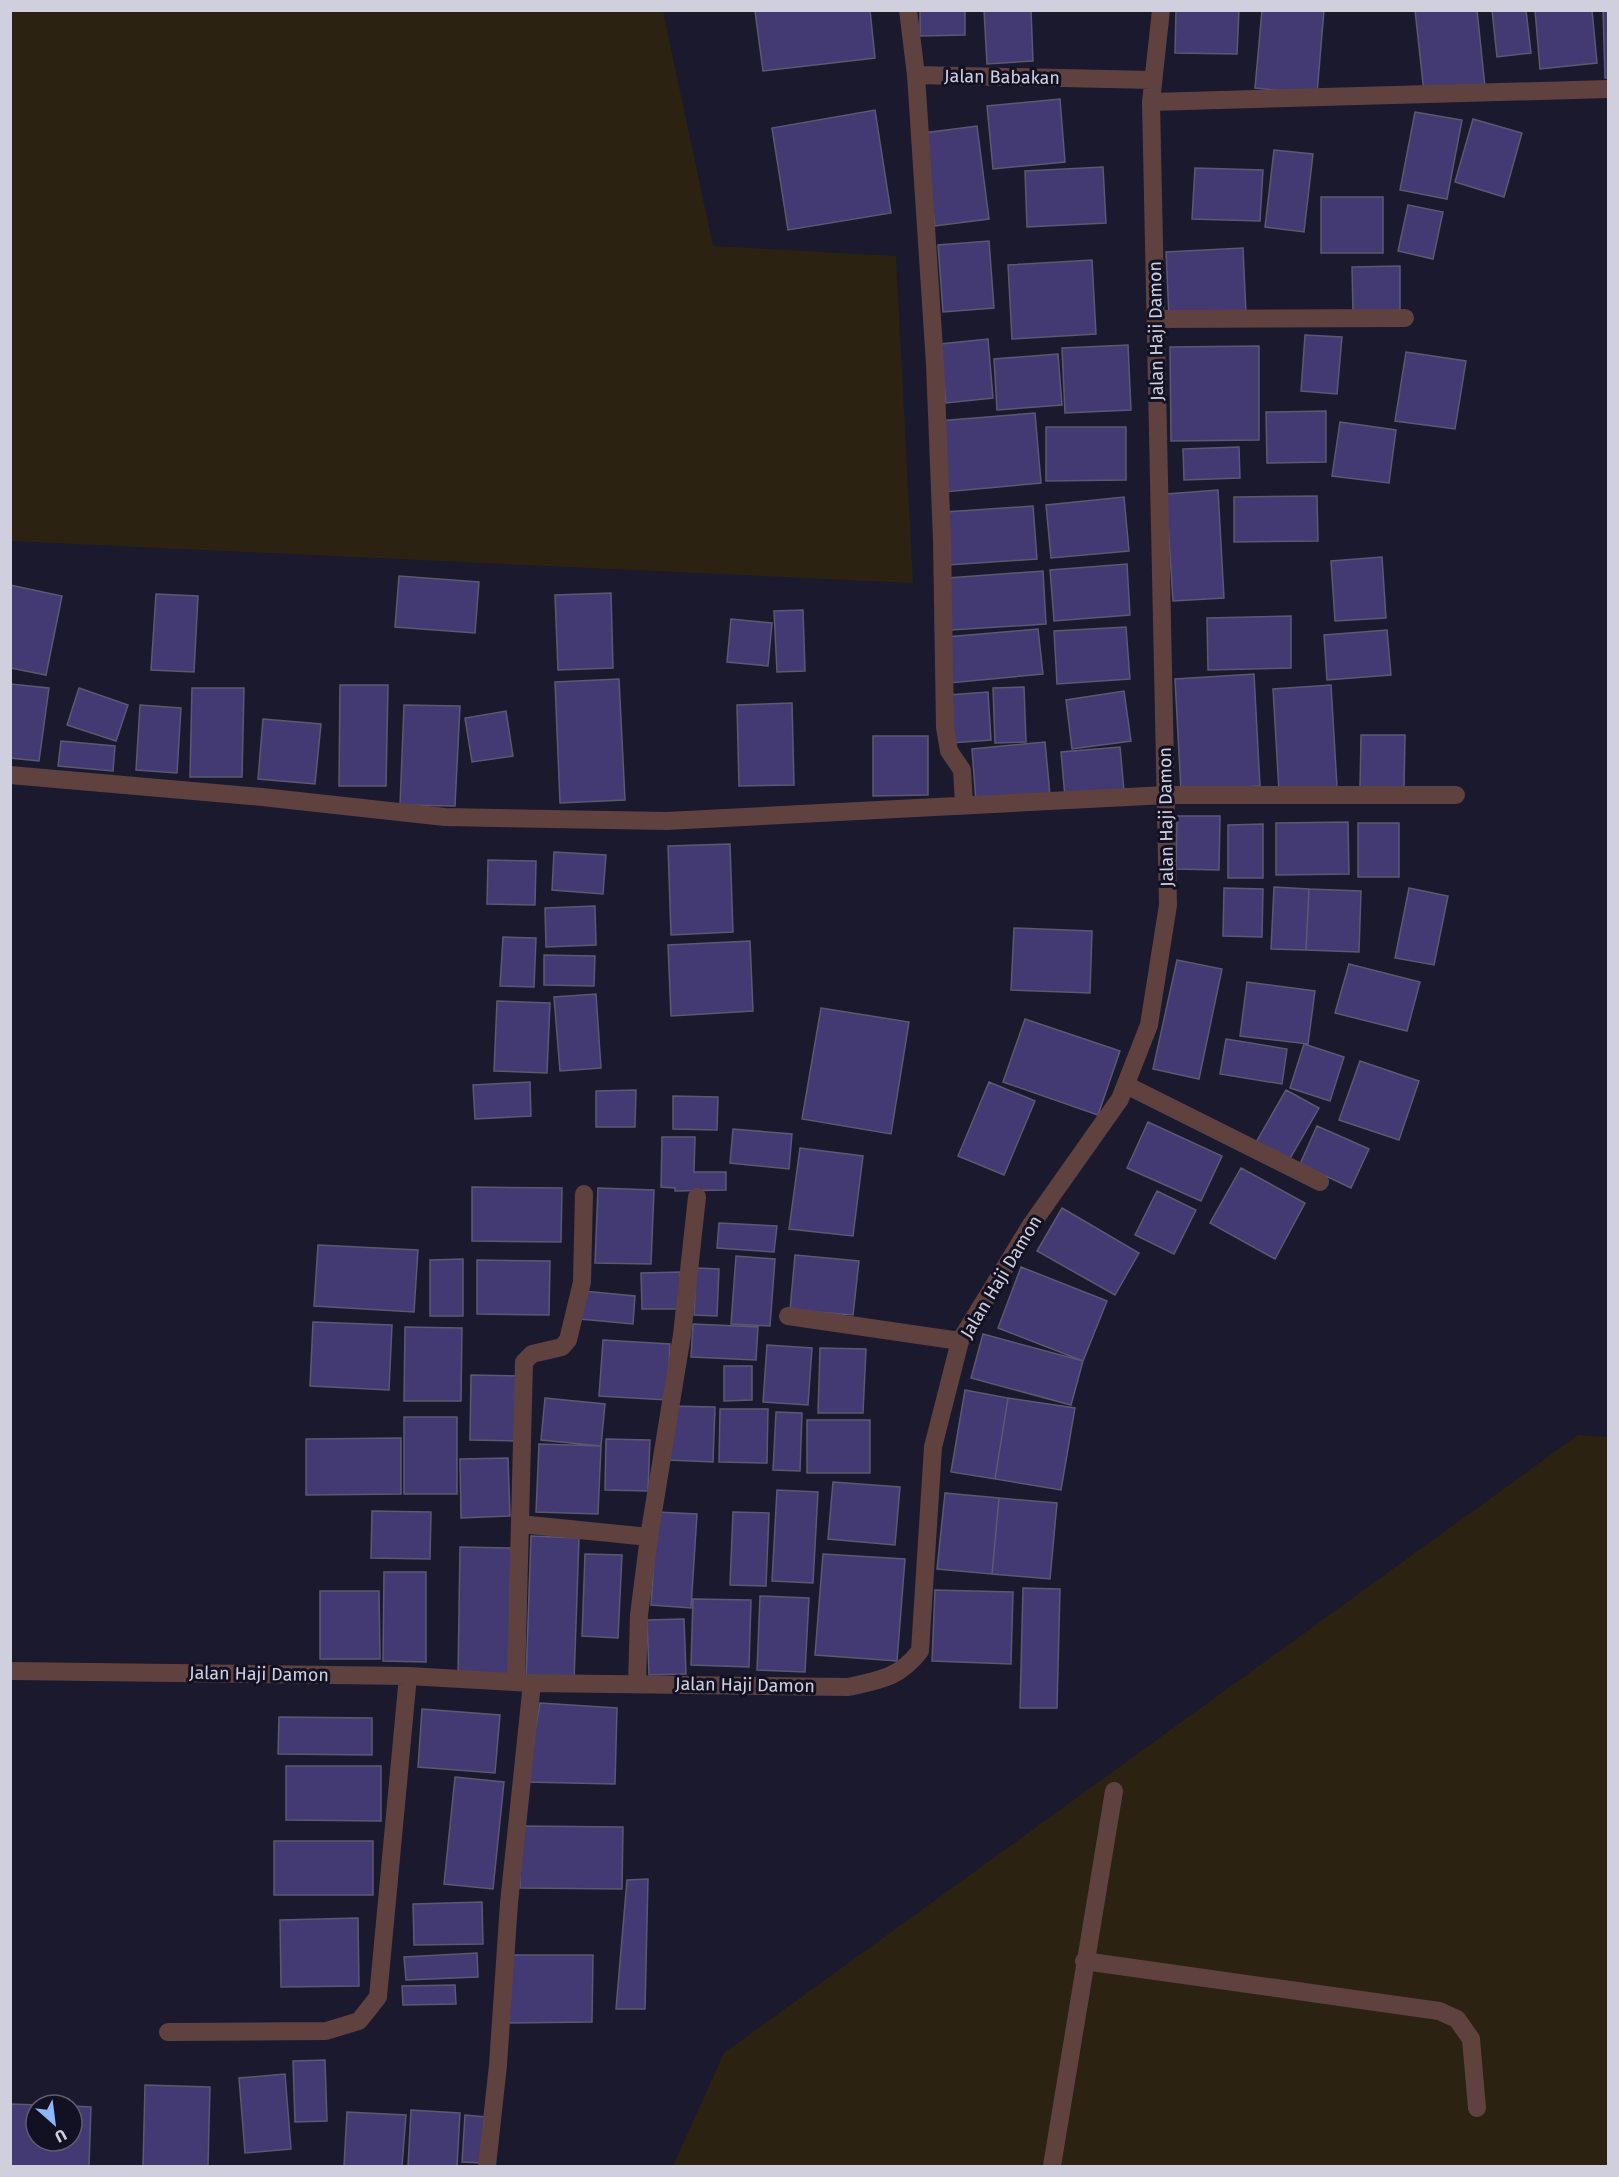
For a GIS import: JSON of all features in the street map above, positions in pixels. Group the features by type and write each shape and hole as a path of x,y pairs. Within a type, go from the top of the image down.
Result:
{"street":[{"path":"908,10 916,75 935,364 943,549 945,727 949,751 962,770 963,804"},
{"name":"Jalan Haji Damon","path":"10,1671 408,1676 524,1682 848,1687 883,1680 907,1668 920,1651 933,1447 960,1341 1031,1225 1120,1100 1149,1025 1168,905 1151,102 1161,10"},
{"name":"Jalan Babakan","path":"916,75 1153,80"},
{"path":"1151,102 1608,89"},
{"path":"1156,319 1405,318"},
{"path":"10,775 262,796 445,817 667,821 1166,795 1456,795"},
{"path":"1126,1084 1320,1182"},
{"path":"487,2166 498,2066 524,1682 520,1524 524,1362 532,1354 562,1347 568,1340 582,1282 584,1194"},
{"path":"637,1683 639,1615 649,1537 682,1335 697,1197"},
{"path":"788,1316 960,1341"},
{"path":"520,1524 649,1537"},
{"path":"168,2032 326,2031 359,2021 378,1997 408,1676"},
{"path":"1052,2166 1084,1961 1114,1791"},
{"path":"1084,1961 1439,2011 1457,2019 1472,2039 1477,2108"}],"shaded area":[{"path":"11,10 663,11 713,246 896,256 913,583 11,541"},
{"path":"1578,1435 1608,1437 1608,2166 673,2166 724,2053"}],"building":[{"path":"870,10 875,58 763,71 755,11"},
{"path":"920,10 965,10 965,35 920,36"},
{"path":"984,10 1031,10 1033,61 987,64"},
{"path":"1176,10 1239,10 1237,54 1175,53"},
{"path":"1262,10 1324,10 1317,94 1255,88"},
{"path":"1415,10 1477,10 1485,87 1424,93"},
{"path":"1492,10 1526,10 1531,53 1497,57"},
{"path":"1535,10 1592,10 1597,63 1540,69"},
{"path":"1603,10 1608,10 1608,78 1605,78"},
{"path":"1060,99 1065,162 993,169 987,106"},
{"path":"875,110 891,213 788,230 772,128"},
{"path":"1415,112 1462,120 1447,199 1400,190"},
{"path":"1473,119 1522,133 1504,197 1455,182"},
{"path":"977,126 989,219 935,226 923,133"},
{"path":"1274,150 1313,154 1304,232 1265,227"},
{"path":"1103,167 1106,223 1027,227 1025,171"},
{"path":"1195,168 1263,170 1260,221 1192,219"},
{"path":"1321,197 1383,197 1383,253 1321,253"},
{"path":"1408,205 1443,212 1433,259 1398,251"},
{"path":"989,241 994,308 943,312 938,245"},
{"path":"1243,248 1246,314 1169,317 1166,252"},
{"path":"1092,260 1096,334 1012,339 1008,265"},
{"path":"1400,266 1400,313 1353,314 1352,267"},
{"path":"1305,335 1342,337 1337,394 1301,391"},
{"path":"988,339 993,398 946,403 940,344"},
{"path":"1128,345 1131,410 1065,413 1062,348"},
{"path":"1259,346 1259,440 1171,441 1170,347"},
{"path":"1406,352 1466,361 1455,429 1395,421"},
{"path":"1058,354 1062,405 997,410 994,359"},
{"path":"1326,411 1326,462 1267,463 1266,412"},
{"path":"1035,413 1041,483 944,492 938,421"},
{"path":"1340,422 1396,430 1389,483 1332,476"},
{"path":"1046,427 1126,427 1126,480 1046,481"},
{"path":"1239,447 1240,478 1184,480 1183,449"},
{"path":"1218,490 1224,598 1173,601 1166,494"},
{"path":"1317,496 1318,541 1234,542 1234,497"},
{"path":"1124,497 1129,551 1051,558 1046,505"},
{"path":"1033,506 1037,559 948,565 945,512"},
{"path":"1382,557 1386,618 1335,621 1331,561"},
{"path":"1127,564 1130,615 1054,621 1050,570"},
{"path":"1043,571 1046,624 951,630 948,578"},
{"path":"399,576 479,582 475,633 395,627"},
{"path":"10,585 62,596 46,675 10,668"},
{"path":"611,593 613,668 558,670 555,595"},
{"path":"156,594 198,596 194,672 151,670"},
{"path":"803,610 805,671 777,672 774,611"},
{"path":"1291,616 1291,668 1208,670 1207,618"},
{"path":"731,619 772,623 768,666 727,662"},
{"path":"1126,627 1130,679 1057,684 1054,631"},
{"path":"1038,629 1043,674 949,683 946,637"},
{"path":"1387,630 1391,675 1327,680 1324,635"},
{"path":"1254,674 1260,786 1181,791 1175,679"},
{"path":"619,679 625,800 560,803 555,682"},
{"path":"10,684 49,688 39,761 10,758"},
{"path":"340,685 388,685 386,786 339,786"},
{"path":"1331,685 1337,787 1279,791 1273,689"},
{"path":"1024,687 1026,742 995,743 993,688"},
{"path":"79,688 128,705 116,741 67,725"},
{"path":"192,688 244,688 242,777 190,777"},
{"path":"1124,691 1131,741 1072,749 1066,700"},
{"path":"988,692 991,740 951,743 948,695"},
{"path":"792,703 794,785 739,786 737,705"},
{"path":"140,705 181,708 177,773 136,770"},
{"path":"404,705 460,706 455,806 400,805"},
{"path":"506,711 513,756 472,762 465,718"},
{"path":"263,719 321,724 315,784 258,779"},
{"path":"1361,735 1405,735 1404,789 1360,788"},
{"path":"873,736 928,736 928,795 873,796"},
{"path":"61,741 115,746 113,771 58,766"},
{"path":"1045,742 1050,795 976,802 972,749"},
{"path":"1120,747 1124,791 1065,797 1061,752"},
{"path":"1177,816 1220,816 1219,870 1176,869"},
{"path":"1348,822 1349,874 1276,875 1276,823"},
{"path":"1358,823 1399,823 1399,877 1358,877"},
{"path":"1263,824 1263,878 1228,878 1228,825"},
{"path":"730,844 733,932 671,935 668,846"},
{"path":"554,852 606,855 603,894 552,890"},
{"path":"488,860 536,861 535,905 487,904"},
{"path":"1274,887 1309,889 1306,950 1271,949"},
{"path":"1224,888 1263,889 1262,937 1223,936"},
{"path":"1409,888 1448,896 1434,965 1395,958"},
{"path":"1309,889 1361,891 1359,952 1306,950"},
{"path":"595,906 596,945 546,947 545,908"},
{"path":"1014,928 1092,931 1090,993 1011,990"},
{"path":"503,937 536,938 534,987 500,986"},
{"path":"750,941 753,1011 671,1016 668,945"},
{"path":"544,955 595,956 594,986 544,985"},
{"path":"1177,960 1222,969 1199,1079 1153,1069"},
{"path":"1349,964 1420,982 1407,1031 1335,1013"},
{"path":"1247,982 1315,991 1308,1044 1240,1036"},
{"path":"596,994 601,1068 560,1071 554,997"},
{"path":"497,1001 550,1003 547,1073 494,1071"},
{"path":"821,1008 909,1022 891,1134 802,1119"},
{"path":"1025,1019 1120,1051 1098,1115 1003,1082"},
{"path":"1226,1039 1287,1049 1282,1084 1220,1074"},
{"path":"1304,1044 1344,1057 1330,1101 1290,1088"},
{"path":"1360,1061 1419,1081 1399,1140 1339,1120"},
{"path":"530,1082 531,1116 475,1119 473,1085"},
{"path":"989,1082 1035,1101 1004,1175 958,1156"},
{"path":"636,1090 635,1127 596,1127 596,1091"},
{"path":"1286,1090 1319,1108 1288,1162 1255,1144"},
{"path":"673,1096 718,1097 717,1130 673,1129"},
{"path":"1148,1122 1222,1156 1201,1201 1127,1168"},
{"path":"1317,1126 1369,1149 1351,1188 1300,1164"},
{"path":"733,1129 792,1134 789,1169 730,1163"},
{"path":"662,1137 695,1137 694,1172 726,1172 726,1190 675,1191 675,1188 661,1187"},
{"path":"800,1148 863,1156 853,1236 789,1229"},
{"path":"1241,1168 1305,1203 1275,1259 1210,1223"},
{"path":"472,1187 562,1188 561,1242 472,1241"},
{"path":"598,1188 654,1190 651,1264 595,1263"},
{"path":"1157,1191 1196,1210 1174,1254 1135,1235"},
{"path":"1062,1208 1139,1253 1115,1295 1037,1251"},
{"path":"719,1223 777,1226 774,1252 717,1248"},
{"path":"318,1245 418,1250 414,1312 314,1306"},
{"path":"795,1255 859,1261 853,1315 790,1310"},
{"path":"736,1256 775,1259 770,1326 731,1324"},
{"path":"463,1259 463,1316 430,1316 430,1260"},
{"path":"477,1260 550,1261 549,1315 477,1314"},
{"path":"1021,1267 1107,1301 1083,1361 998,1328"},
{"path":"696,1268 719,1269 717,1316 694,1315"},
{"path":"680,1272 680,1309 642,1309 641,1273"},
{"path":"583,1291 635,1296 633,1324 580,1319"},
{"path":"313,1322 392,1325 389,1390 310,1386"},
{"path":"693,1324 758,1327 756,1360 691,1357"},
{"path":"405,1327 462,1328 461,1401 404,1401"},
{"path":"983,1334 1083,1361 1071,1405 971,1378"},
{"path":"603,1340 670,1344 667,1400 599,1396"},
{"path":"767,1345 812,1348 808,1405 763,1402"},
{"path":"820,1348 866,1349 863,1413 818,1413"},
{"path":"724,1366 752,1366 752,1400 724,1401"},
{"path":"471,1375 518,1376 517,1441 470,1440"},
{"path":"965,1390 1008,1398 995,1479 951,1472"},
{"path":"545,1398 605,1404 601,1446 541,1440"},
{"path":"1008,1398 1075,1408 1061,1490 995,1479"},
{"path":"670,1406 715,1407 713,1462 668,1460"},
{"path":"720,1409 768,1409 767,1463 719,1462"},
{"path":"776,1412 802,1413 800,1471 773,1470"},
{"path":"404,1417 457,1417 457,1494 404,1494"},
{"path":"807,1420 870,1420 870,1473 807,1473"},
{"path":"401,1438 401,1494 306,1495 306,1439"},
{"path":"606,1439 650,1440 648,1491 605,1490"},
{"path":"539,1444 601,1446 598,1514 536,1512"},
{"path":"508,1458 510,1516 461,1518 460,1459"},
{"path":"833,1482 900,1487 895,1545 828,1539"},
{"path":"777,1490 818,1492 813,1583 772,1581"},
{"path":"945,1493 999,1498 992,1574 937,1569"},
{"path":"999,1498 1057,1503 1050,1579 992,1574"},
{"path":"372,1511 431,1512 430,1559 371,1558"},
{"path":"657,1512 697,1514 691,1608 651,1605"},
{"path":"733,1512 769,1513 766,1586 730,1585"},
{"path":"531,1536 579,1538 574,1681 526,1679"},
{"path":"460,1547 511,1548 509,1678 458,1677"},
{"path":"585,1554 622,1555 618,1638 582,1636"},
{"path":"823,1554 905,1559 897,1661 815,1655"},
{"path":"384,1572 426,1572 426,1662 383,1661"},
{"path":"1023,1588 1060,1589 1057,1708 1020,1708"},
{"path":"935,1590 1013,1592 1011,1664 932,1661"},
{"path":"320,1591 379,1591 380,1659 320,1659"},
{"path":"760,1596 809,1598 805,1672 757,1670"},
{"path":"693,1599 751,1600 749,1667 691,1665"},
{"path":"684,1619 686,1674 649,1675 647,1620"},
{"path":"540,1703 617,1708 615,1784 526,1782"},
{"path":"422,1709 500,1715 495,1773 418,1767"},
{"path":"279,1717 372,1718 372,1755 278,1754"},
{"path":"286,1766 381,1766 381,1821 286,1820"},
{"path":"455,1777 504,1782 493,1889 444,1884"},
{"path":"521,1826 623,1827 622,1889 520,1888"},
{"path":"274,1841 373,1841 373,1895 274,1895"},
{"path":"648,1879 645,2009 616,2009 627,1880"},
{"path":"482,1902 483,1944 414,1945 413,1904"},
{"path":"358,1918 359,1986 281,1987 280,1920"},
{"path":"477,1953 478,1977 406,1980 404,1957"},
{"path":"508,1955 593,1955 592,2022 507,2023"},
{"path":"455,1985 456,2004 403,2005 402,1986"},
{"path":"325,2060 327,2121 295,2122 293,2061"},
{"path":"285,2074 291,2149 245,2153 239,2078"},
{"path":"145,2085 210,2087 208,2166 143,2166"},
{"path":"10,2104 24,2104 24,2153 84,2153 84,2107 91,2107 89,2166 10,2166"},
{"path":"411,2110 460,2113 457,2166 408,2166"},
{"path":"347,2112 406,2115 402,2166 344,2166"},
{"path":"465,2115 486,2117 483,2163 462,2162"}]}
